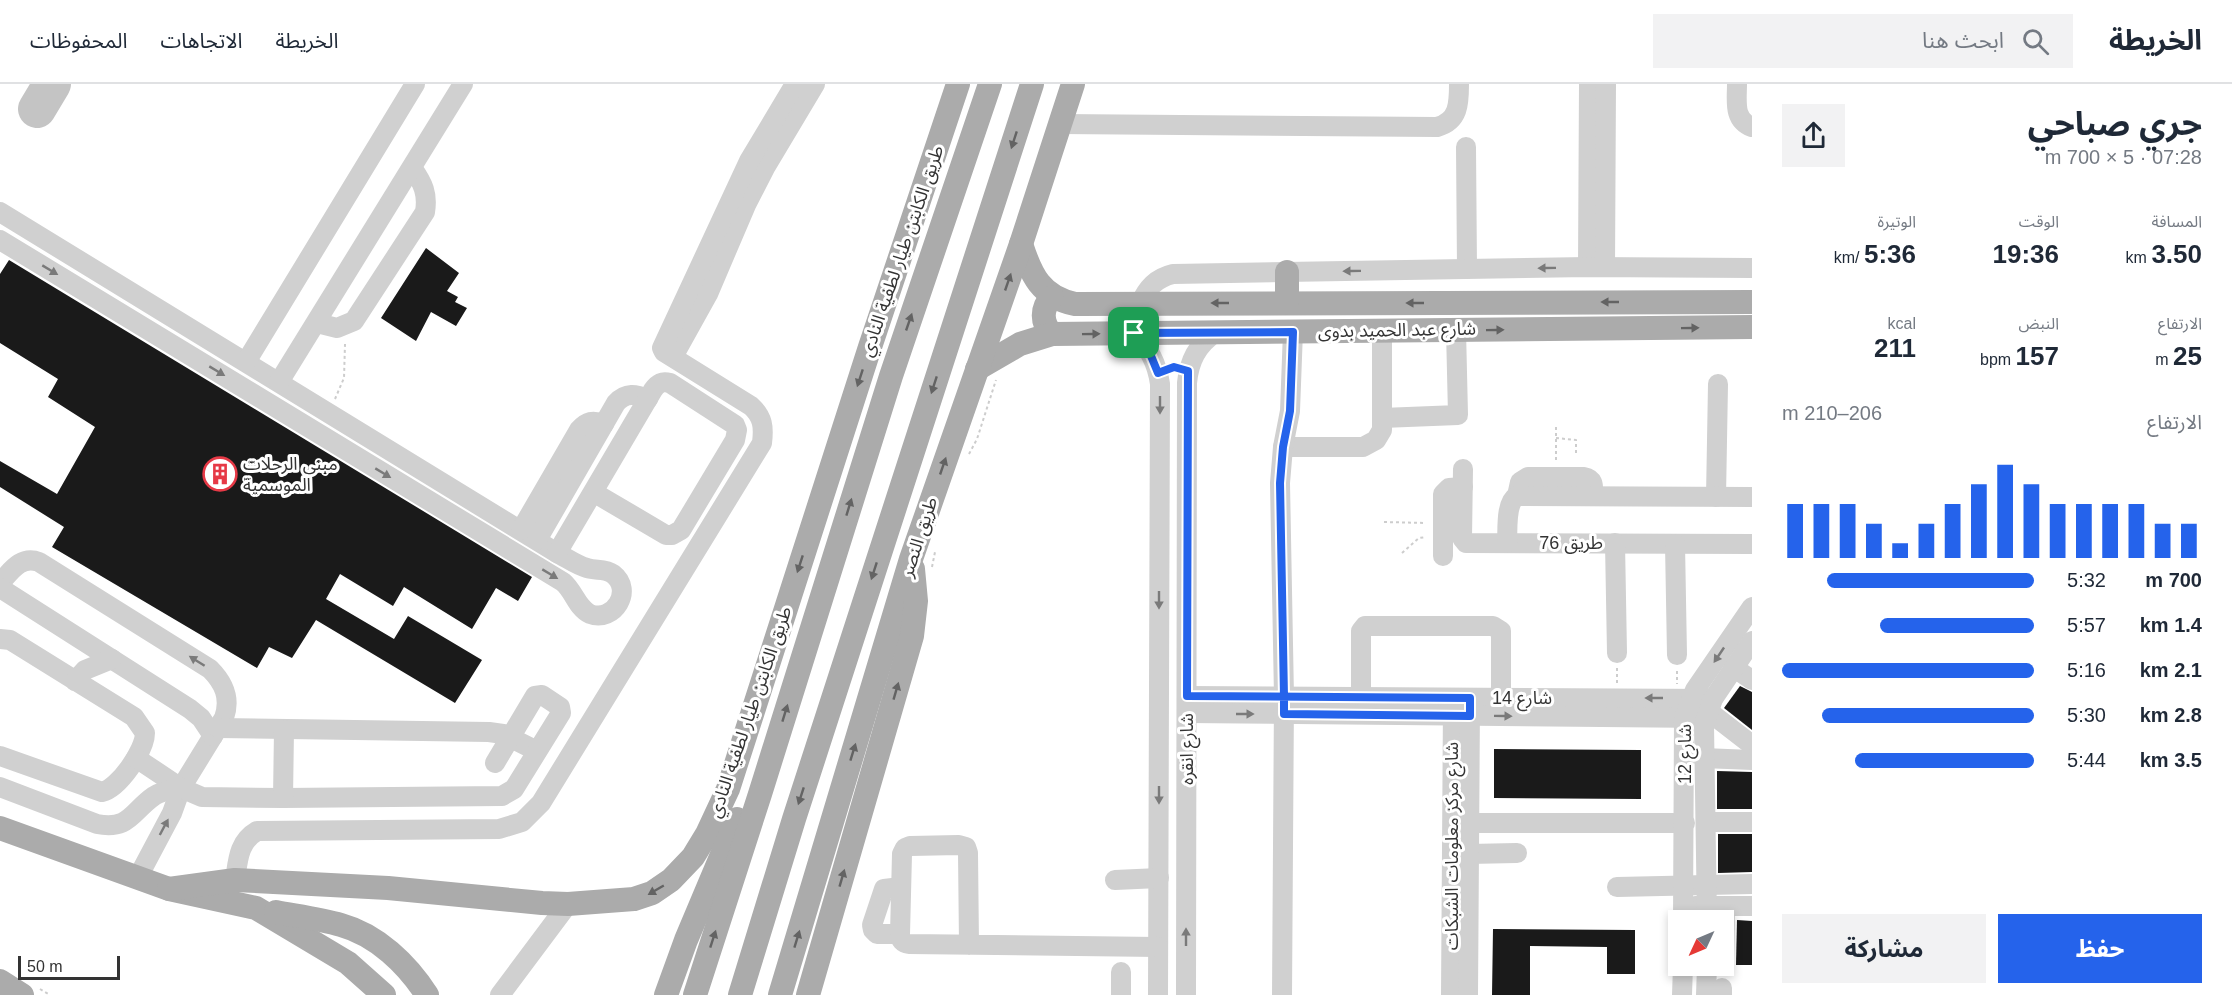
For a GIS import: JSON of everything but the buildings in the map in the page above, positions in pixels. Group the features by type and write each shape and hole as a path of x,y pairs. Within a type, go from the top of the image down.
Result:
{"main road":[{"name":"طريق الكابتن طيار لطفية النادي","path":"169,889 235,880 388,888 491,899 568,904 634,899 652,893 681,870 693,857 707,834 728,789 870,347 958,84"},
{"name":"طريق الكابتن طيار لطفية النادي","path":"695,995 891,376 990,84"},
{"name":"طريق النصر","path":"740,995 794,819 1032,84"},
{"name":"طريق النصر","path":"780,995 911,559 1021,244 1073,84"},
{"path":"1021,244 1034,276 1052,297 1043,312 1045,324 1052,334"},
{"path":"1287,272 1287,303"},
{"name":"شارع عبد الحميد بدوى","path":"1052,297 1075,304 1752,302"},
{"name":"شارع عبد الحميد بدوى","path":"977,369 1020,344 1052,334 1752,327"},
{"path":"808,995 912,636 916,601 911,559"},
{"path":"666,995 701,904 755,778 771,756"},
{"path":"0,828 169,889 342,925 385,948 415,977 427,995"},
{"path":"681,870 689,870 697,879 702,895 701,904"},
{"path":"256,908 334,954 362,974 384,995"},
{"path":"0,981 22,995"}],"street":[{"path":"246,362 415,84"},
{"path":"279,382 464,84"},
{"path":"235,880 242,846 250,835 257,831 500,829 522,822 532,813 627,664 762,443 763,425 758,412 751,405 664,352 662,348 749,161 795,84"},
{"path":"673,357 708,294 746,205 766,166 816,84"},
{"path":"1060,124 1437,127 1448,122 1455,114 1459,84"},
{"path":"1589,84 1597,267"},
{"path":"1597,267 1606,84"},
{"path":"1737,84 1737,114 1742,122 1752,127"},
{"path":"1466,147 1467,269"},
{"path":"317,323 337,328 354,321 424,212 427,198 424,187 413,169"},
{"path":"0,212 558,553 584,567 606,570 617,577 622,597 616,608 610,613 597,615 585,611 574,593 563,582 0,240"},
{"path":"1140,304 1145,293 1155,282 1173,274 1597,267 1752,268"},
{"path":"1382,418 1458,415 1456,330"},
{"path":"1283,447 1368,445 1380,436 1382,430 1382,331"},
{"name":"شارع انقره","path":"1186,995 1188,371 1198,349 1216,332"},
{"path":"1282,995 1284,705 1280,483 1283,447 1290,411 1293,332"},
{"name":"شارع انقره","path":"1134,333 1149,351 1160,384 1158,995"},
{"path":"1158,373 1174,367 1188,371"},
{"path":"558,553 593,492 656,385 670,383 735,425 737,436 681,530 672,535 666,535 593,492"},
{"path":"1716,497 1718,384"},
{"path":"529,535 553,494 583,425 594,421 603,424 616,403 626,395 638,394 648,399"},
{"path":"1517,496 1518,486 1523,479 1556,477 1588,478 1593,484 1593,496"},
{"name":"طريق 76","path":"1443,539 1444,492 1463,478 1463,541 1468,543 1752,544"},
{"path":"1507,543 1510,501 1517,496 1752,497"},
{"path":"1616,543 1617,658"},
{"path":"1680,544 1685,593"},
{"path":"1677,660 1680,544"},
{"path":"0,583 22,561 39,562 210,669 222,683 227,699 227,709 181,788 172,813 137,879"},
{"path":"0,588 189,709 215,732 284,730 489,732 510,737 537,751"},
{"name":"شارع 12","path":"1684,910 1684,718 1690,699 1752,607"},
{"path":"1361,697 1361,631 1365,626 1495,626 1501,631 1501,698"},
{"path":"0,639 10,640 139,722 145,733 145,739 136,758 113,787 102,792 0,756"},
{"path":"1745,657 1752,680"},
{"name":"شارع 12","path":"1713,910 1707,885 1703,735 1709,710 1745,657"},
{"path":"75,681 85,670 112,659"},
{"path":"136,758 181,788 202,797 502,796 514,789 561,711 558,705 537,694 495,763"},
{"name":"شارع 14","path":"1284,705 1361,697 1461,707 1501,698 1690,699 1709,710"},
{"name":"شارع 14","path":"1187,705 1461,707 1684,718 1709,710"},
{"name":"شارع مركز معلومات الشبكات","path":"1461,707 1470,823 1468,995"},
{"name":"شارع مركز معلومات الشبكات","path":"1451,995 1461,707"},
{"path":"1709,710 1752,745"},
{"path":"283,798 284,730"},
{"path":"1703,758 1752,760"},
{"path":"23,764 6,789 97,824 108,826 128,821 153,796 181,788"},
{"path":"1707,822 1752,822"},
{"path":"1470,823 1685,823"},
{"path":"969,945 968,853 966,848 959,845 905,848 902,854 900,934 902,941 909,944 969,945 1158,947"},
{"path":"1469,854 1517,854"},
{"path":"1115,880 1159,878"},
{"path":"1617,887 1752,884"},
{"path":"900,934 877,934 872,925 882,891 886,888 901,887"},
{"path":"500,995 568,904"},
{"path":"1721,910 1752,906"},
{"path":"1121,972 1121,995"},
{"path":"1682,995 1683,976"},
{"path":"1711,976 1717,993"}],"path":[{"path":"327,412 340,391 344,378 346,326"},
{"path":"1556,423 1556,477"},
{"path":"1556,438 1576,440 1576,456"},
{"path":"1384,522 1443,539"},
{"path":"1402,553 1420,537 1443,539"},
{"path":"1617,658 1617,683"},
{"path":"1677,660 1677,683"}],"taxiway":[{"path":"37,109 52,84"}],"place":[{"name":"مبنى الرحلات الموسمية","path":"220,474"}],"route":[{"path":"1134,333 1149,351 1158,373 1163,369 1174,367 1188,371 1187,696 1284,697 1470,698 1470,716 1284,714 1284,697 1280,483 1283,447 1290,411 1293,332 1134,333"}]}
